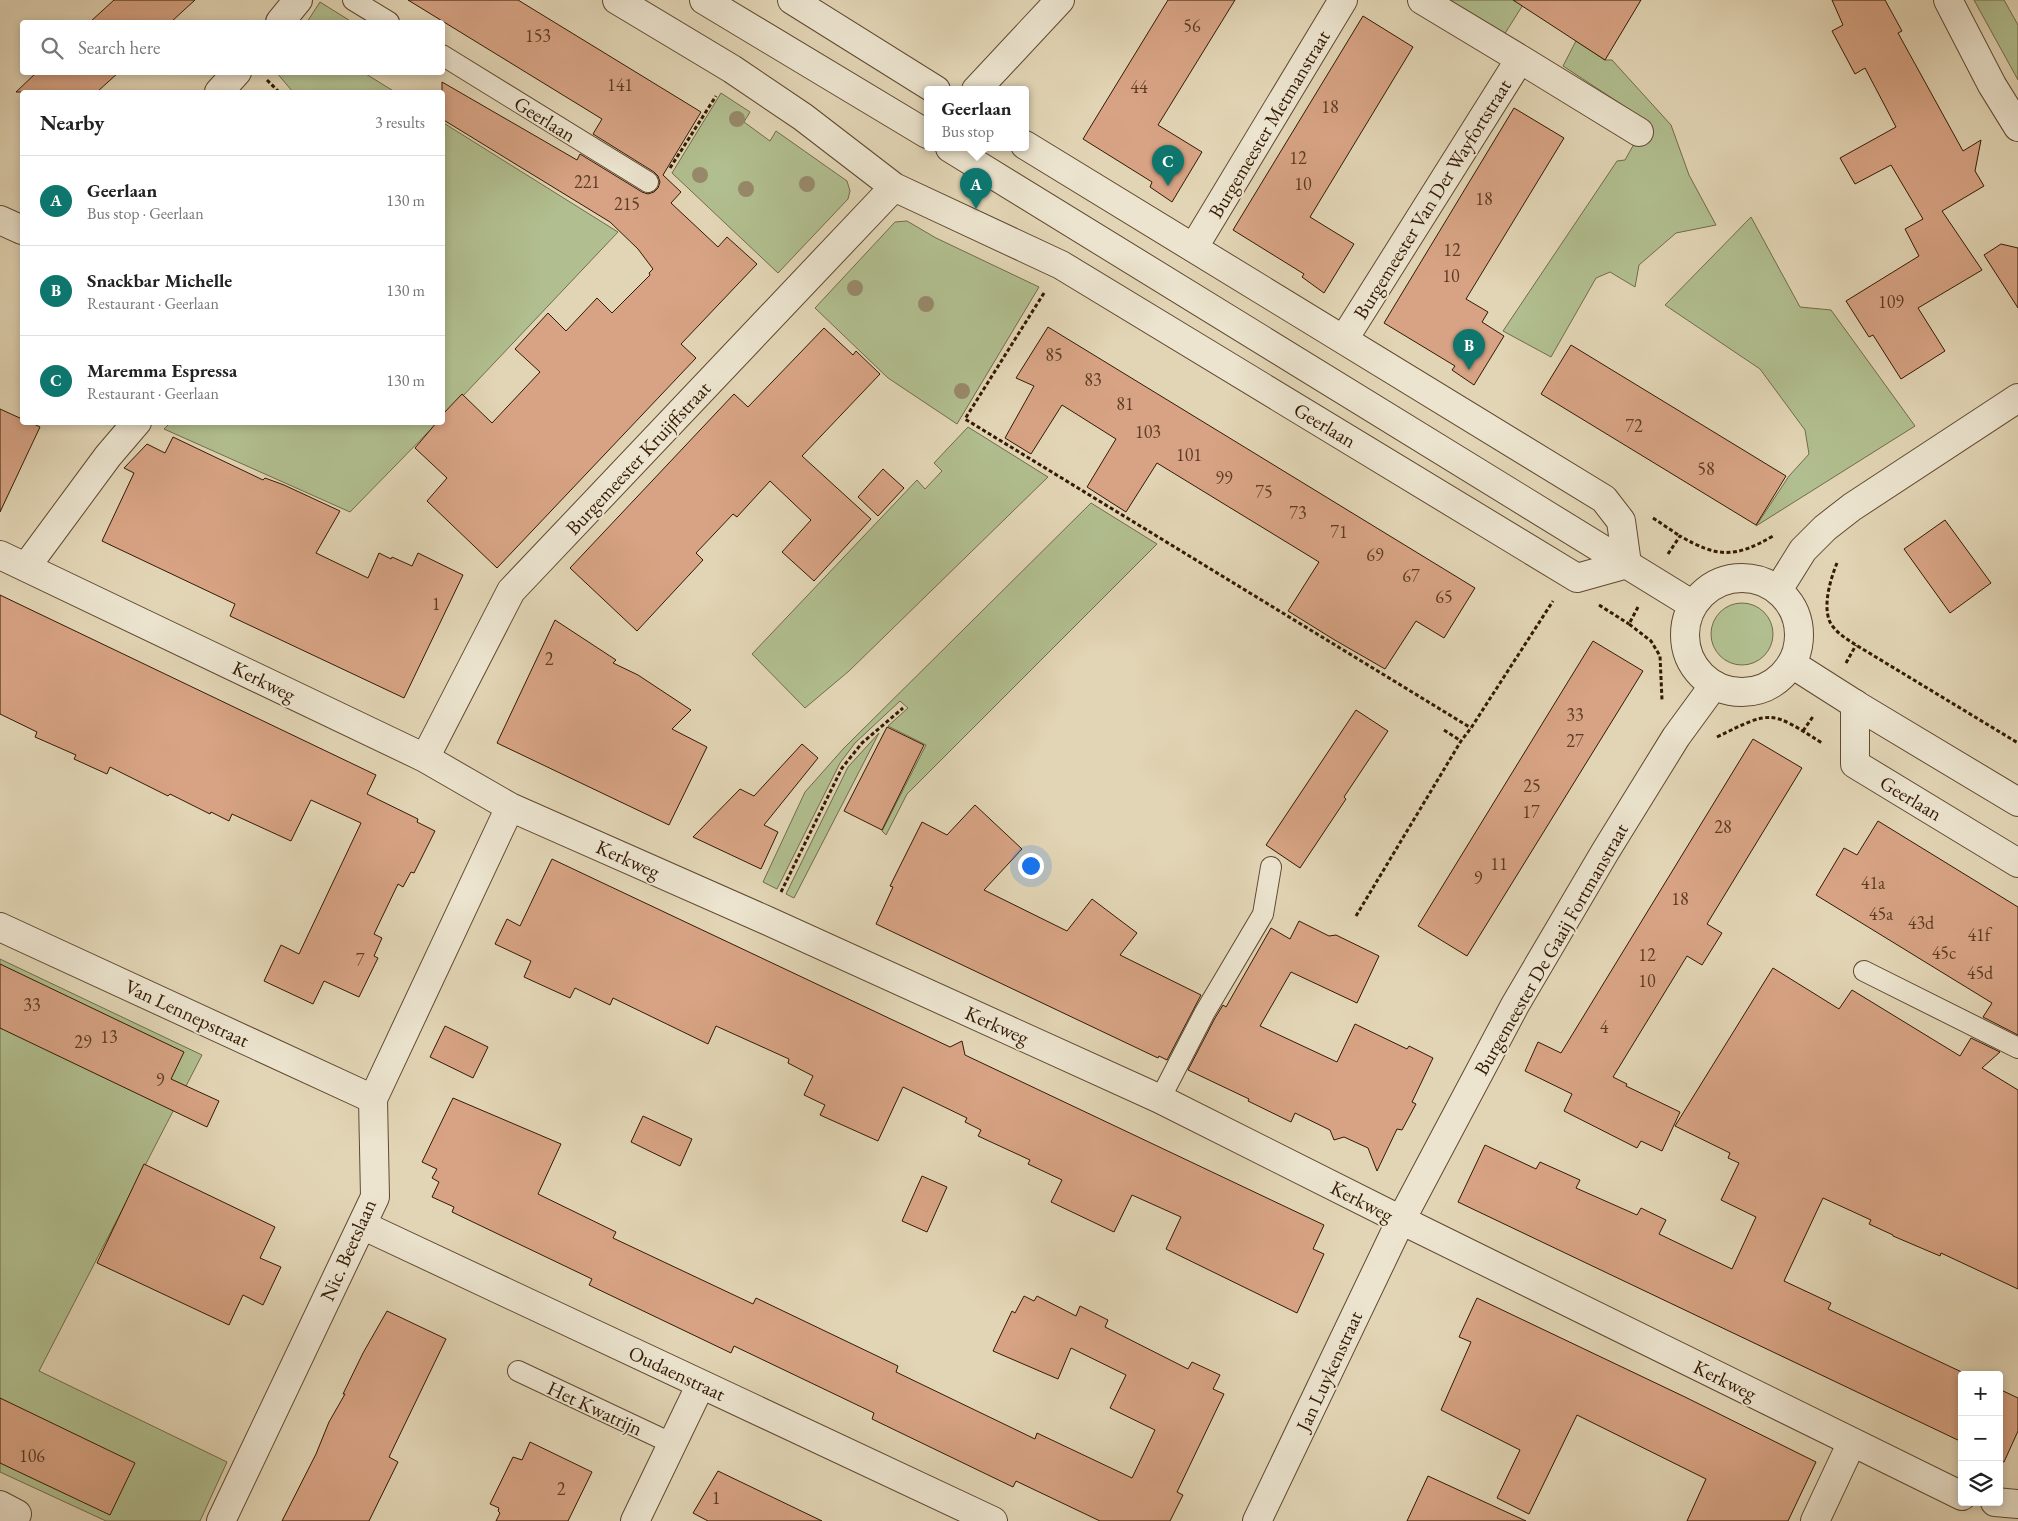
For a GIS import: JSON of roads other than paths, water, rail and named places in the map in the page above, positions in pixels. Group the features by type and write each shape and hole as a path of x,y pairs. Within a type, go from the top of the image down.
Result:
{"street":[{"path":"282,20 298,0"},
{"name":"Geerlaan","path":"617,0 732,70 803,117 894,187 1061,265 1577,578 1627,564"},
{"path":"704,0 924,132"},
{"path":"792,0 930,86"},
{"path":"980,86 1060,0"},
{"name":"Burgemeester Metmanstraat","path":"1194,247 1344,0"},
{"name":"Burgemeester Van Der Wayfortstraat","path":"1422,0 1640,132"},
{"path":"1948,0 1992,84 2018,126"},
{"name":"Burgemeester Van Der Wayfortstraat","path":"1344,339 1520,59"},
{"path":"221,90 234,75"},
{"path":"1029,147 1604,499 1621,521 1627,564"},
{"name":"Geerlaan","path":"955,151 1693,605"},
{"name":"Burgemeester Kruijffstraat","path":"424,758 511,591 894,187"},
{"path":"0,220 20,229"},
{"path":"1778,590 1803,550 1820,532 1852,507 2018,398"},
{"path":"26,567 108,456 134,425"},
{"name":"Kerkweg","path":"0,555 424,758 510,807 768,921 1160,1099 1400,1220 1958,1494"},
{"path":"1732,578 1749,578 1765,582 1778,590 1789,602 1797,616 1800,632 1799,649 1792,664 1783,676 1772,685 1758,691 1743,693 1728,691 1714,686 1701,676 1692,664 1687,650 1686,627 1693,605 1704,593 1717,584 1732,578"},
{"path":"1792,664 1854,704 2018,802"},
{"name":"Burgemeester De Gaaij Fortmanstraat","path":"1400,1220 1516,1005 1605,852 1685,723 1714,686"},
{"name":"Geerlaan","path":"1854,704 1855,764 2018,863"},
{"name":"Nic. Beetslaan","path":"221,1521 374,1197 373,1100 510,807"},
{"name":"Van Lennepstraat","path":"0,926 373,1100"},
{"name":"Jan Luykenstraat","path":"1257,1521 1400,1220"},
{"name":"Oudaenstraat","path":"362,1225 993,1521"},
{"path":"636,1521 701,1384"},
{"path":"1815,1521 1852,1442"},
{"path":"2003,1503 2018,1504"},
{"path":"0,1505 17,1514 14,1521"}],"lane":[{"path":"353,0 386,20"},
{"name":"Geerlaan","path":"445,57 648,182"},
{"path":"1160,1099 1205,1012 1263,914 1271,867"},
{"path":"1864,971 2018,1048"},
{"name":"Het Kwatrijn","path":"518,1371 673,1444"}],"place":[{"name":"Maremma Espressa","path":"1168,186"},
{"name":"Geerlaan","path":"976,209"},
{"name":"Snackbar Michelle","path":"1469,370"}]}
